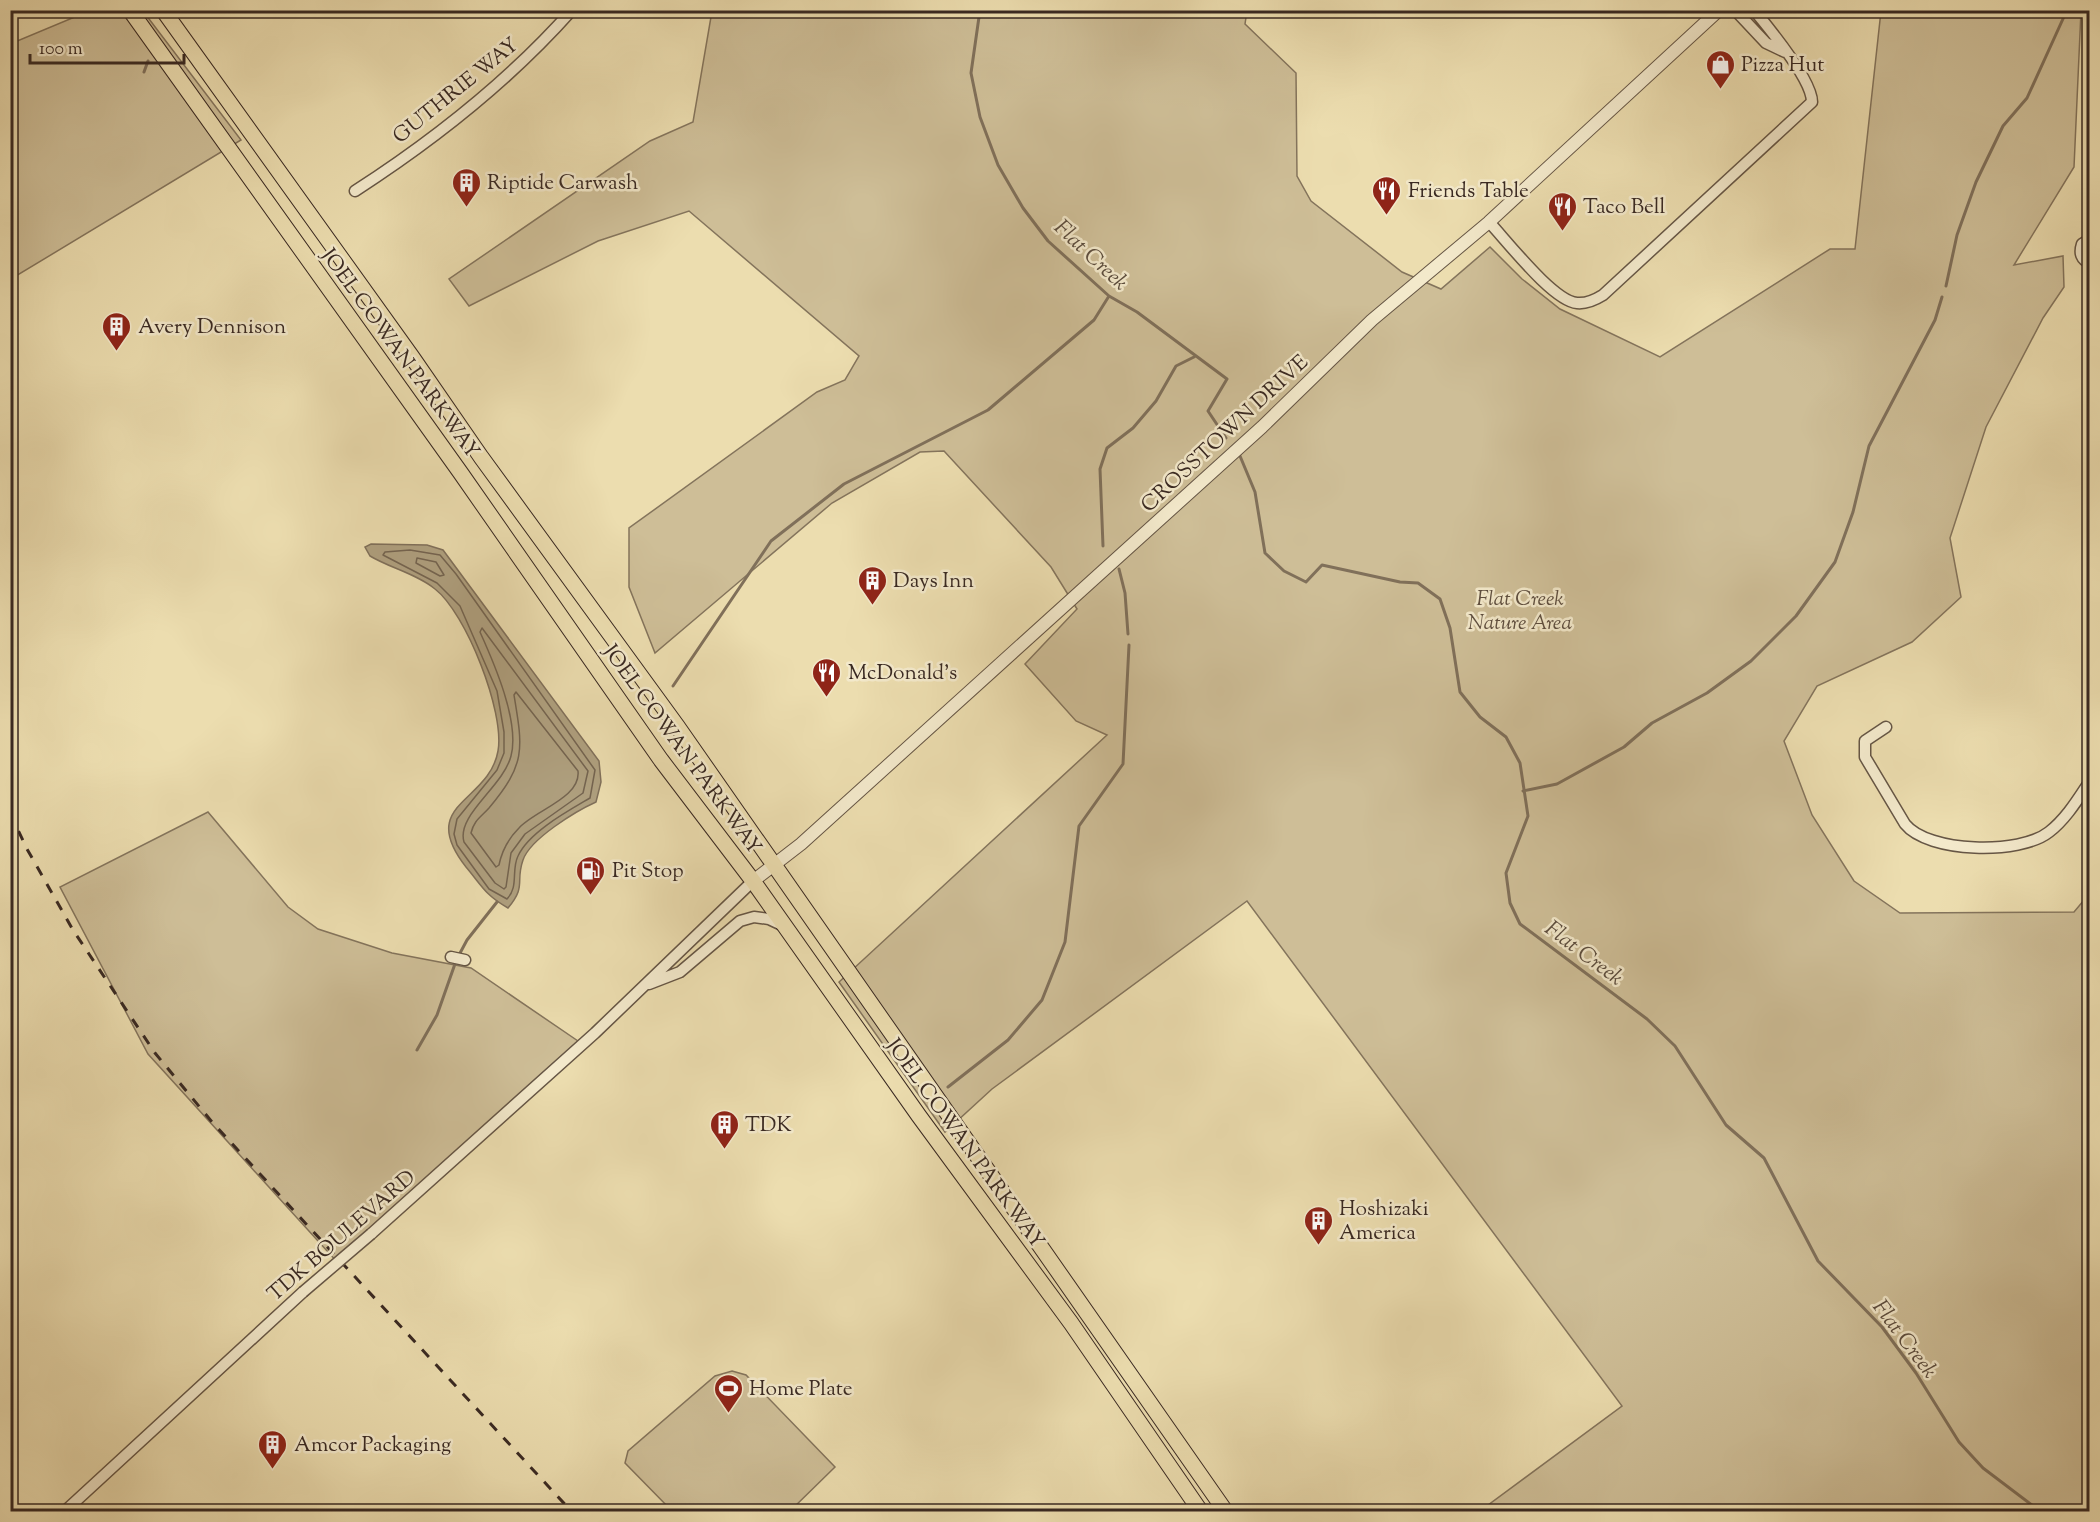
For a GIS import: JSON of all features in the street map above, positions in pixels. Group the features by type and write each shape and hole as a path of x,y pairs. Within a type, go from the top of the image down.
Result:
{"main road":[{"name":"JOEL COWAN PARKWAY","path":"130,10 661,760 753,881 919,1116 1071,1323 1201,1512"},
{"name":"JOEL COWAN PARKWAY","path":"163,10 676,726 1226,1512"}],"street":[{"name":"GUTHRIE WAY","path":"355,191 478,103 496,82 534,53 572,10"},
{"name":"CROSSTOWN DRIVE","path":"753,881 801,844 1262,427 1372,320 1489,222 1719,10"},
{"path":"1735,10 1766,43 1785,52"},
{"path":"1489,222 1558,295 1575,303 1590,302 1603,295 1812,102 1812,95 1785,52 1754,10"},
{"path":"2090,239 2082,244 2080,252 2084,260 2090,263"},
{"path":"1886,727 1865,741 1865,757 1905,824 1912,833 1924,840 1988,847 2025,844 2050,832 2090,781"},
{"name":"TDK BOULEVARD","path":"64,1512 303,1292 416,1196 643,987 753,881"},
{"name":"TDK BOULEVARD","path":"643,987 680,972 740,921 754,917 769,919 786,927"},
{"path":"451,957 465,960"}],"green space":[{"path":"89,11 143,11 241,140 11,279 10,44"},
{"name":"Flat Creek Nature Area","path":"712,11 1247,11 1245,24 1296,73 1297,176 1311,201 1402,272 1441,289 1490,247 1522,279 1560,309 1660,357 1830,249 1855,249 1881,11 2081,11 2074,167 2014,265 2063,256 2064,287 2043,318 1986,427 1950,538 1961,597 1912,642 1817,686 1784,741 1812,815 1854,881 1900,913 2074,912 2089,894 2089,1511 1480,1511 1622,1406 1247,901 992,1089 945,1132 839,982 1107,735 1076,721 1025,664 1077,609 1051,567 944,451 920,452 832,503 655,653 629,587 629,528 817,392 845,380 859,356 689,211 598,241 469,306 449,279 650,141 693,122"},
{"path":"208,812 288,907 318,929 392,953 471,968 578,1041 338,1263 148,1054 60,887"},
{"name":"Home Plate","path":"732,1371 746,1375 835,1467 790,1511 672,1511 625,1463 628,1451 715,1376"}],"water":[{"path":"371,544 427,545 443,550 599,761 601,782 596,802 555,826 527,852 521,868 519,889 508,908 489,894 466,867 453,846 449,829 452,816 492,768 498,751 499,734 495,713 481,664 459,619 447,601 428,584 370,556 365,547"}],"waterway":[{"name":"Flat Creek","path":"980,10 971,73 980,117 998,165 1023,208 1048,241 1109,296 1137,312 1227,379 1208,411 1226,438"},
{"path":"1946,286 1957,235 1976,182 2003,126 2027,98 2067,10"},
{"path":"144,72 148,61"},
{"path":"673,686 771,541 844,484 988,410 1094,320 1109,296"},
{"path":"1523,791 1557,784 1624,747 1652,723 1707,693 1751,661 1796,616 1835,562 1853,512 1869,446 1935,320 1942,297"},
{"path":"1103,546 1100,469 1107,448 1133,428 1156,401 1176,366 1194,357"},
{"name":"Flat Creek","path":"1240,456 1255,492 1265,553 1284,571 1306,582 1322,565 1400,582 1418,583 1440,599 1450,628 1460,692 1480,717 1506,737 1520,763 1528,816 1506,873 1510,903 1520,924 1647,1019 1675,1046 1726,1125 1764,1158 1818,1261 1882,1327 1916,1373 1959,1442 1983,1468 2041,1512"},
{"path":"1119,569 1125,593 1128,634"},
{"path":"948,1087 1008,1040 1042,1000 1065,942 1079,826 1123,764 1129,645"},
{"path":"459,955 467,940 497,902"},
{"path":"417,1050 437,1015 456,961"}],"railway":[{"path":"10,813 27,849 73,930 155,1053 212,1122 572,1512"}],"place":[{"name":"Pizza Hut","path":"1720,90"},
{"name":"Riptide Carwash","path":"466,208"},
{"name":"Friends Table","path":"1387,216"},
{"name":"Taco Bell","path":"1562,232"},
{"name":"Avery Dennison","path":"117,352"},
{"name":"Days Inn","path":"872,606"},
{"name":"McDonald's","path":"827,698"},
{"name":"Pit Stop","path":"591,896"},
{"name":"TDK","path":"724,1150"},
{"name":"Hoshizaki America","path":"1318,1246"},
{"name":"Home Plate","path":"728,1414"},
{"name":"Amcor Packaging","path":"273,1470"}]}
